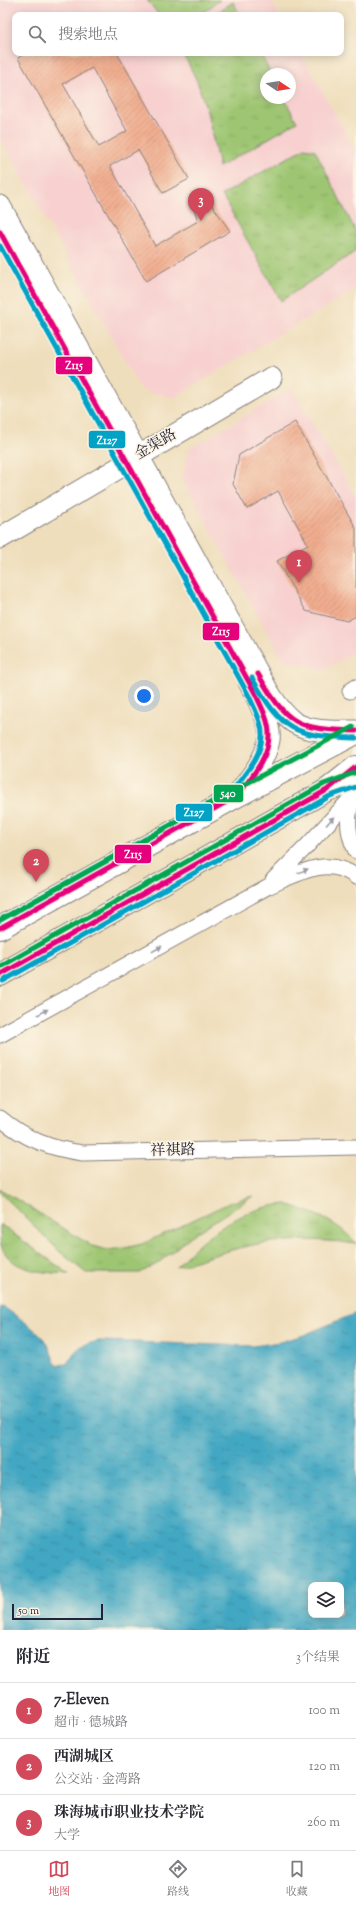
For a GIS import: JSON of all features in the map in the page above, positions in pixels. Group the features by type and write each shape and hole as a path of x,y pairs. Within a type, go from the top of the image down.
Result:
{"main road":[{"path":"0,928 237,796 356,732"},
{"path":"0,976 327,790 356,767"},
{"path":"327,790 355,789"}],"street":[{"path":"0,206 133,459 262,693 296,724 323,730 356,732"},
{"path":"0,232 133,459"},
{"name":"金渠路","path":"0,538 271,378"},
{"path":"237,796 260,763 270,739 262,693"},
{"path":"355,789 348,810 348,824 350,837 356,851"},
{"path":"267,887 306,847 355,789"},
{"path":"3,1035 267,887 307,869 321,866 336,867 350,872 356,877"},
{"name":"祥祺路","path":"0,1118 26,1137 44,1146 61,1151 83,1153 356,1146"}],"shaded area":[{"path":"0,0 271,0 277,12 12,12 12,56 303,56 356,152 356,289 173,398 141,390 0,137"},
{"path":"292,388 356,497 356,651 324,670 283,660 182,479 189,449"}],"green space":[{"path":"147,0 220,0 204,12 157,12"},
{"path":"233,2 238,12 218,12"},
{"path":"184,56 262,56 268,68 260,68 260,104 287,104 297,122 219,167 207,111 197,81"},
{"path":"305,148 315,150 356,232 356,251 281,301 222,195"},
{"path":"0,1189 92,1246 107,1250 142,1244 229,1203 253,1196 191,1236 157,1264 140,1273 86,1273 60,1252 0,1192"},
{"path":"286,1204 315,1214 333,1224 349,1236 356,1244 304,1240 283,1241 248,1246 176,1267 199,1244 225,1225 254,1211 270,1206"},
{"path":"0,1224 69,1274 50,1273 30,1269 13,1261 6,1255 1,1246"}],"water":[{"path":"0,1307 5,1308 29,1325 47,1342 55,1363 58,1365 67,1364 77,1350 83,1346 99,1341 253,1346 280,1342 304,1335 356,1313 356,1630 0,1630"}],"building":[{"path":"21,56 119,56 189,179 163,193 138,150 110,166 155,246 198,221 193,206 208,199 230,231 146,281 18,58","holes":["92,68 127,131 99,147 63,84"]},
{"path":"295,422 356,528 356,616 347,621 306,611 277,561 308,544 278,491 247,509 233,484 239,455"}],"transit line":[{"name":"Z115","path":"0,232 255,693 269,729 268,743 263,759 237,796 0,928"},
{"name":"Z127","path":"0,246 249,696 262,729 261,742 256,757 232,791 0,920"},
{"name":"Z115","path":"258,674 278,705 296,721 307,726 320,729 356,731"},
{"name":"Z127","path":"252,678 273,710 292,728 318,735 356,738"},
{"name":"540","path":"0,920 234,790 353,727"},
{"name":"Z115","path":"0,975 327,790 356,767"},
{"name":"540","path":"0,967 324,784 354,773"},
{"name":"Z127","path":"3,981 330,796 356,787"}],"place":[{"name":"珠海城市职业技术学院","path":"201,221"},
{"name":"7-Eleven","path":"299,583"},
{"name":"西湖城区","path":"36,882"}]}
